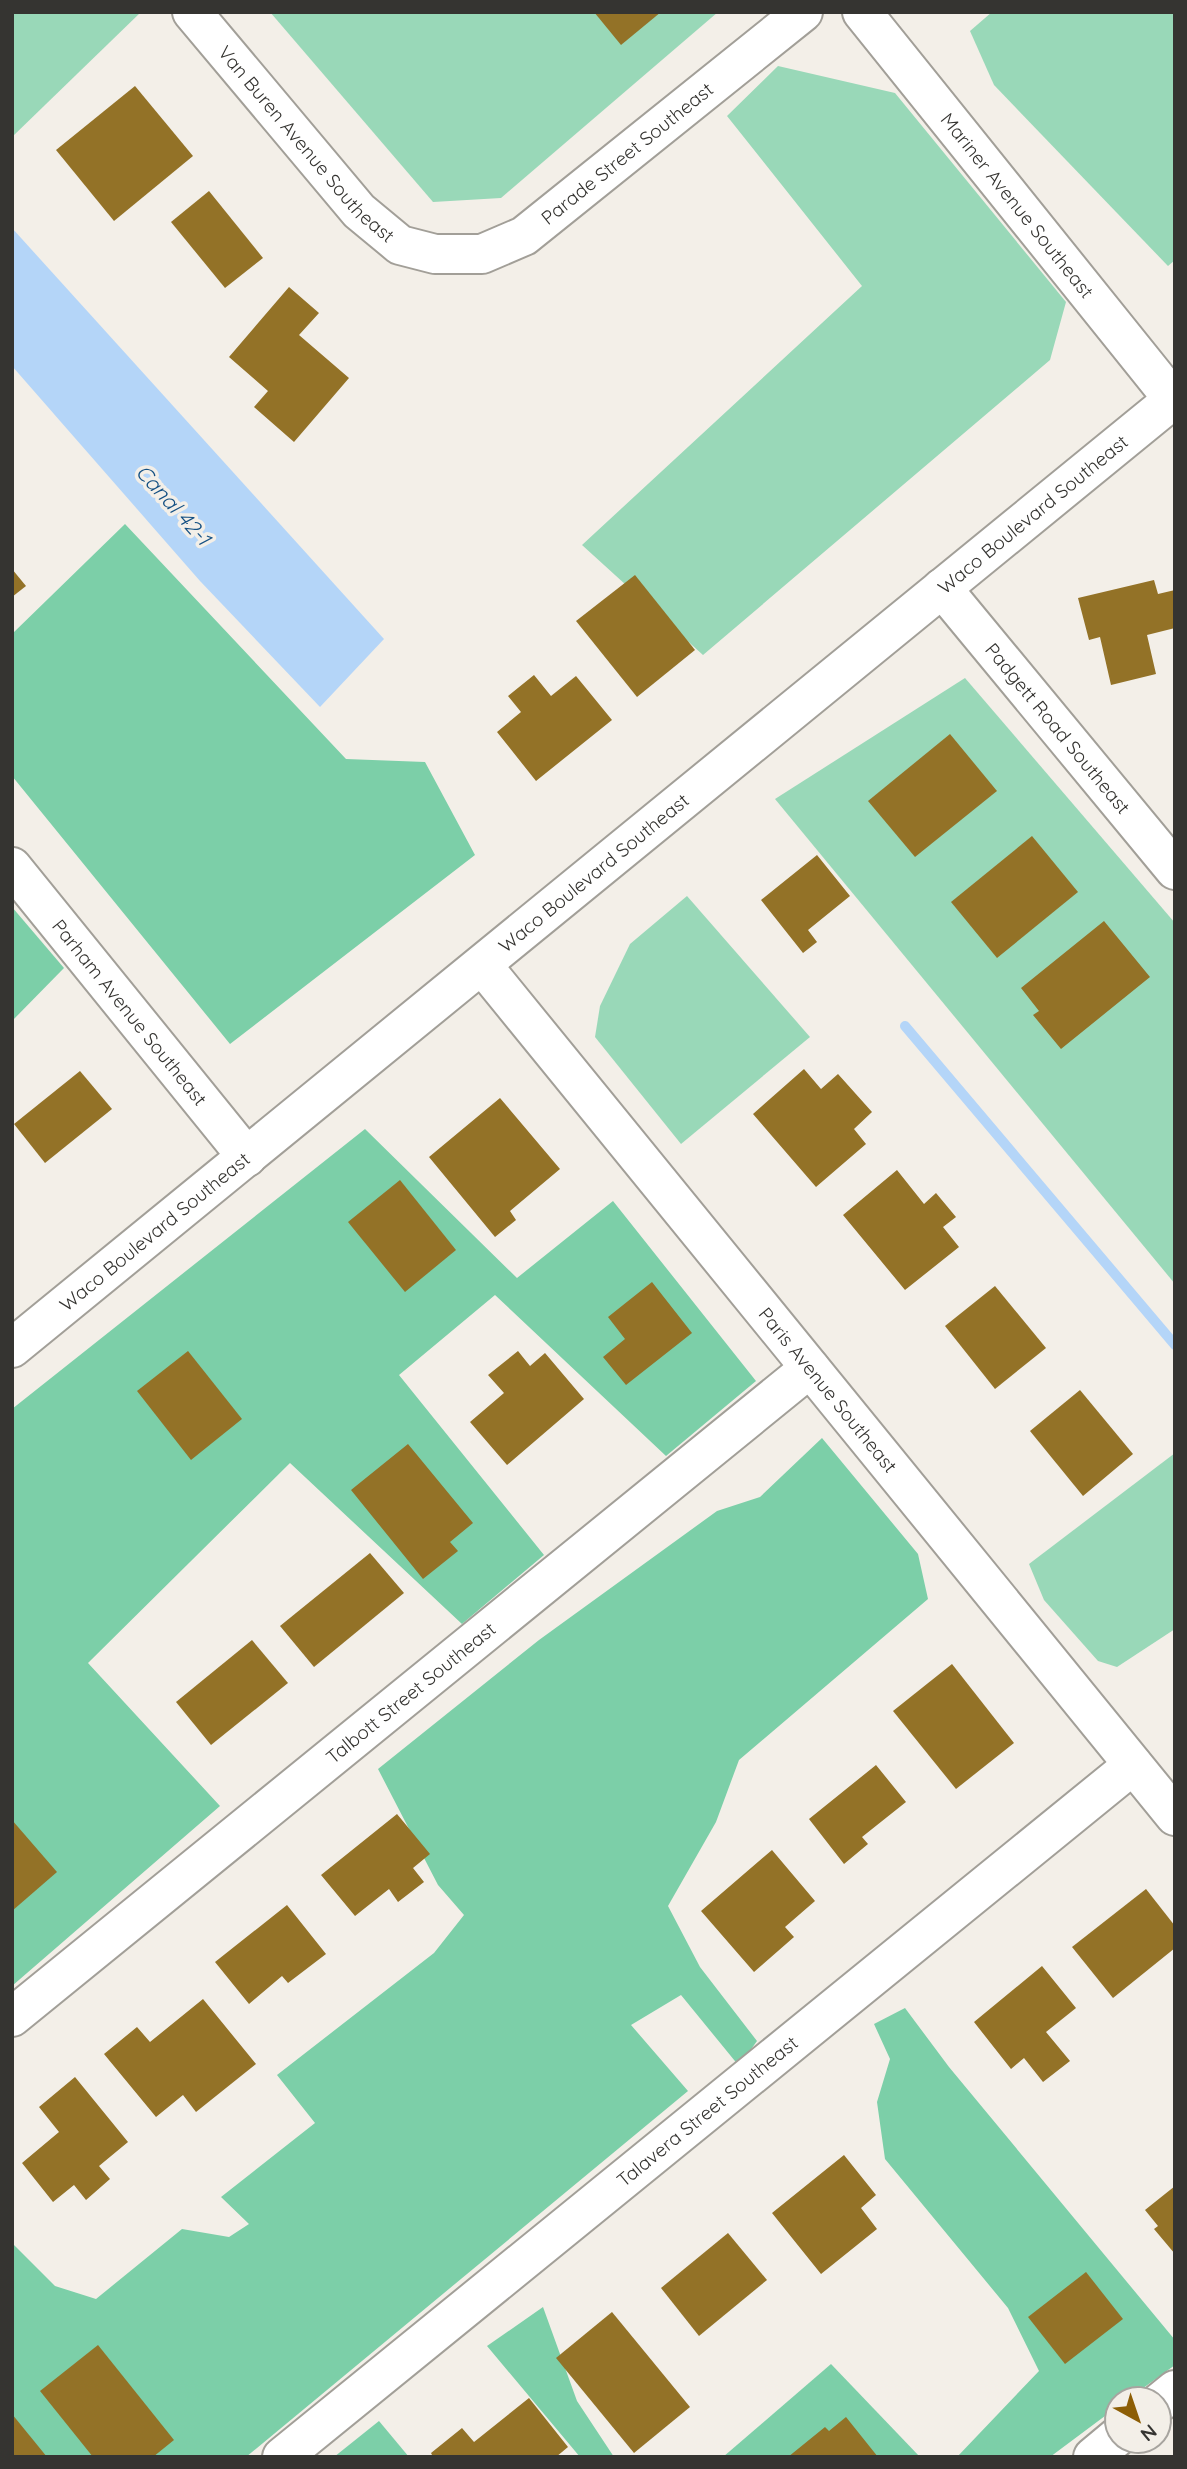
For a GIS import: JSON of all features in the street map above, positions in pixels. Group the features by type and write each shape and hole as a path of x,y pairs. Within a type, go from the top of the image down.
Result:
{"street":[{"name":"Van Buren Avenue Southeast","path":"192,12 359,211 400,245 435,254"},
{"name":"Parade Street Southeast","path":"435,254 482,254 524,236 803,12"},
{"name":"Mariner Avenue Southeast","path":"862,12 1174,398"},
{"name":"Waco Boulevard Southeast","path":"12,1348 1174,398"},
{"name":"Padgett Road Southeast","path":"942,588 1175,870"},
{"name":"Parham Avenue Southeast","path":"12,867 247,1157"},
{"name":"Paris Avenue Southeast","path":"482,965 1175,1816"},
{"name":"Talbott Street Southeast","path":"12,2017 810,1368"},
{"name":"Talavera Street Southeast","path":"282,2457 1133,1765"}],"green space":[{"path":"12,12 141,12 12,137"},
{"path":"270,12 718,12 501,198 433,202"},
{"path":"992,12 1175,12 1175,260 1168,266 994,85 970,31"},
{"path":"778,66 895,93 1066,302 1050,360 703,655 582,545 862,286 727,116"},
{"path":"125,524 346,759 425,762 475,855 230,1044 12,776 12,634"},
{"path":"965,678 1175,923 1175,1284 775,799"},
{"path":"687,896 810,1037 681,1144 595,1037 600,1006 630,944"},
{"path":"12,907 64,968 12,1021"},
{"path":"365,1129 517,1278 613,1201 756,1381 666,1456 495,1295 399,1375 544,1555 462,1624 290,1463 88,1663 220,1806 12,1986 12,1409"},
{"path":"822,1438 918,1554 928,1599 739,1760 716,1822 668,1906 700,1967 757,2041 739,2066 681,1995 631,2025 688,2091 246,2457 12,2457 12,2243 55,2286 96,2299 182,2229 229,2237 249,2224 221,2197 315,2123 277,2075 434,1953 464,1915 438,1885 378,1769 539,1640 717,1511 760,1497"},
{"path":"1175,1453 1175,1629 1117,1667 1098,1661 1044,1600 1029,1564"},
{"path":"905,2008 949,2067 1175,2340 1175,2365 1147,2385 1103,2385 1103,2417 1050,2457 957,2457 1039,2371 1008,2308 885,2159 877,2102 890,2059 874,2024"},
{"path":"543,2307 577,2401 614,2457 580,2457 487,2346"},
{"path":"831,2364 920,2457 723,2457"},
{"path":"379,2421 409,2457 334,2457"}],"water":[{"name":"Canal 42-1","path":"12,228 384,639 320,707 200,581 12,366"}],"building":[{"path":"594,12 661,12 621,45"},
{"path":"135,86 193,156 114,221 56,150"},
{"path":"209,191 263,258 225,288 171,222"},
{"path":"289,287 319,313 299,335 349,378 294,442 254,407 268,391 229,357"},
{"path":"12,569 26,586 12,597"},
{"path":"635,575 695,650 637,697 576,621"},
{"path":"1154,580 1158,594 1175,590 1175,628 1147,635 1156,674 1111,685 1100,637 1089,640 1078,598"},
{"path":"534,675 551,696 576,676 612,720 536,781 497,732 521,712 508,696"},
{"path":"950,734 997,791 915,857 868,801"},
{"path":"1032,836 1078,892 997,958 951,902"},
{"path":"817,855 850,896 808,930 817,942 803,953 761,900"},
{"path":"1104,921 1150,977 1061,1049 1033,1015 1039,1011 1021,988"},
{"path":"804,1069 821,1089 838,1074 872,1112 854,1129 866,1144 816,1187 753,1114"},
{"path":"80,1071 112,1109 45,1163 14,1124"},
{"path":"500,1098 560,1169 510,1211 516,1220 495,1237 429,1157"},
{"path":"897,1170 924,1204 936,1193 956,1217 943,1227 959,1247 905,1290 843,1215"},
{"path":"400,1180 456,1250 405,1292 348,1222"},
{"path":"652,1282 692,1333 626,1385 603,1357 625,1339 608,1317"},
{"path":"995,1286 1046,1348 995,1389 945,1326"},
{"path":"188,1351 242,1419 191,1460 137,1391"},
{"path":"518,1351 530,1366 545,1353 584,1399 507,1465 470,1422 504,1393 488,1375"},
{"path":"1080,1390 1133,1454 1083,1496 1030,1431"},
{"path":"408,1444 473,1523 450,1542 458,1551 423,1579 351,1490"},
{"path":"370,1553 404,1593 314,1667 280,1626"},
{"path":"252,1640 288,1683 211,1745 176,1702"},
{"path":"952,1664 1014,1743 956,1789 893,1711"},
{"path":"876,1765 906,1802 862,1837 868,1844 844,1864 809,1819"},
{"path":"397,1814 430,1854 413,1868 424,1882 398,1902 389,1889 355,1916 321,1875"},
{"path":"12,1820 57,1872 12,1911"},
{"path":"772,1850 815,1901 785,1927 794,1937 754,1972 701,1911"},
{"path":"1146,1889 1175,1926 1175,1948 1113,1998 1072,1947"},
{"path":"287,1905 326,1954 288,1983 282,1976 249,2004 215,1962"},
{"path":"1042,1966 1076,2008 1046,2032 1070,2061 1043,2082 1024,2058 1011,2069 974,2022"},
{"path":"203,1999 256,2064 196,2112 183,2095 156,2117 104,2054 137,2027 150,2042"},
{"path":"75,2077 128,2142 99,2166 110,2179 86,2200 74,2185 53,2202 22,2163 59,2132 39,2107"},
{"path":"844,2155 876,2195 861,2208 877,2229 821,2274 772,2213"},
{"path":"1175,2186 1175,2254 1154,2229 1158,2226 1145,2210"},
{"path":"728,2233 767,2280 699,2336 661,2288"},
{"path":"1086,2272 1123,2319 1065,2364 1028,2317"},
{"path":"612,2312 690,2407 634,2453 556,2358"},
{"path":"98,2345 174,2440 153,2457 93,2457 40,2391"},
{"path":"529,2398 568,2447 556,2457 433,2457 431,2453 462,2428 474,2442"},
{"path":"12,2414 47,2457 12,2457"},
{"path":"846,2417 878,2457 788,2457 825,2427 829,2431"}],"waterway":[{"path":"905,1026 1175,1345"}]}
